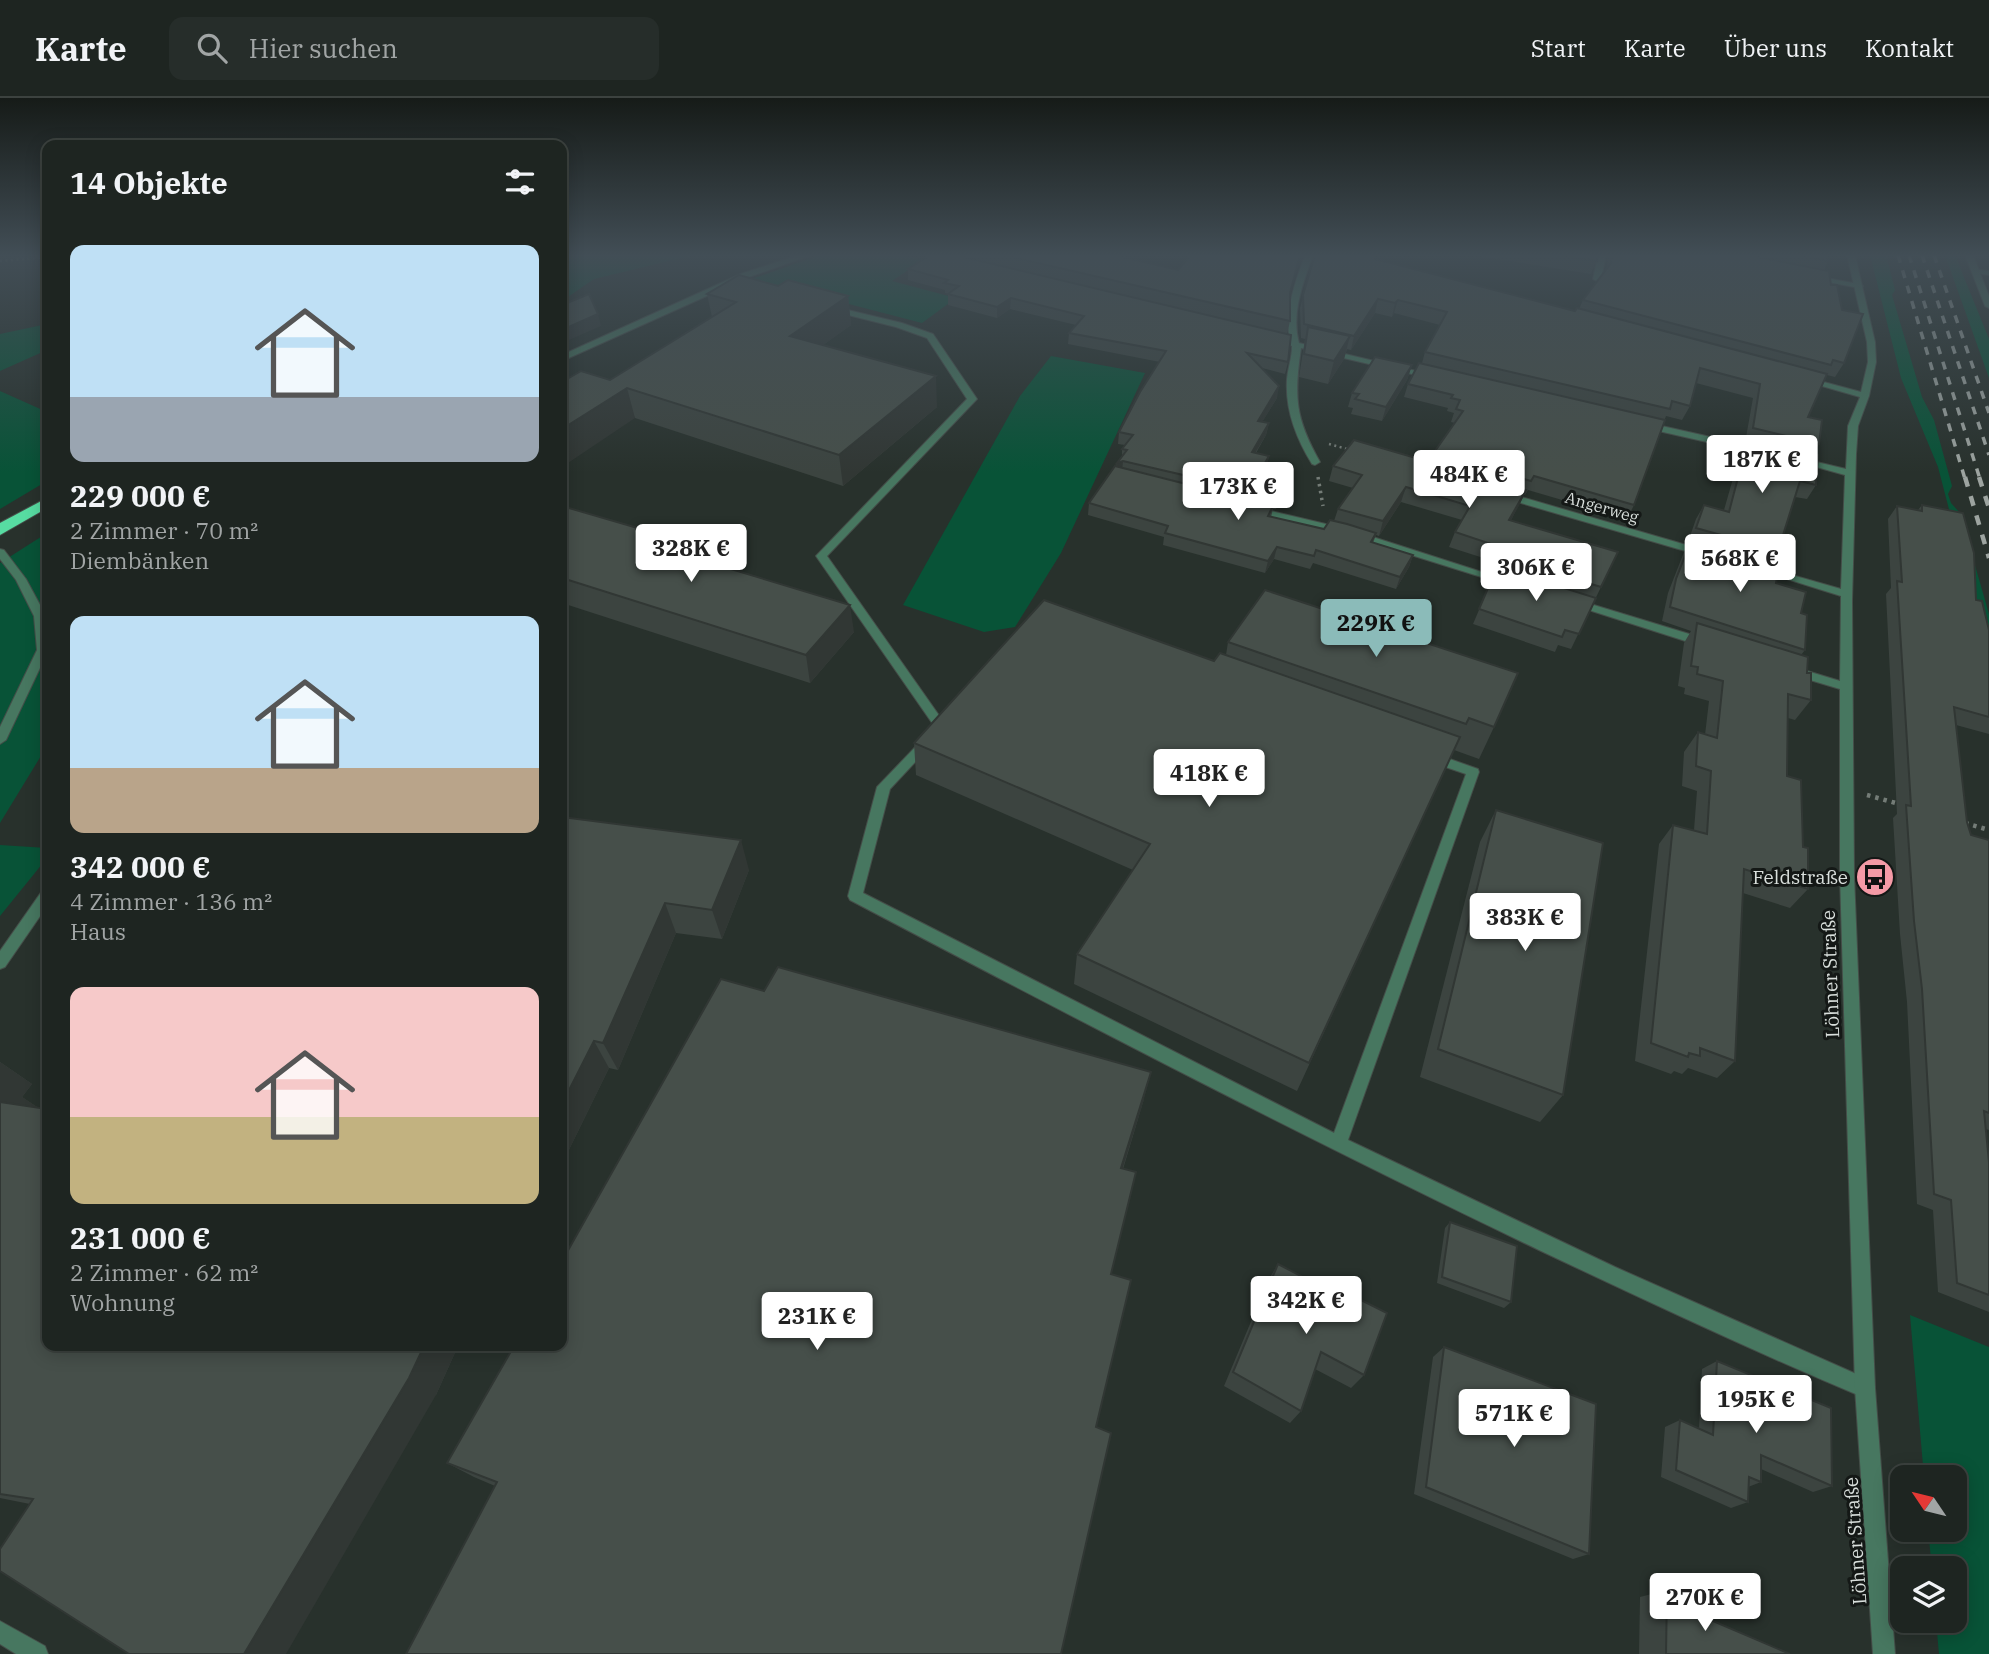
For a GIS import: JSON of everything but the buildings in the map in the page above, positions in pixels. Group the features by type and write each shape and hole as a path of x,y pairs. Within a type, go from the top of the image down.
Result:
{"highway":[{"path":"0,530 42,505"}],"street":[{"path":"567,356 630,328"},
{"path":"906,328 930,336 972,399 821,556 946,722 884,787 855,896 1131,1040 1339,1143 1714,1323 1865,1388"},
{"path":"1292,328 1291,337 1297,349 1291,373 1290,396 1299,436 1315,462"},
{"name":"Löhner Straße","path":"1868,328 1872,362 1865,396 1853,426 1850,473 1846,687 1847,875 1865,1388 1884,1654"},
{"path":"1259,335 1449,380"},
{"path":"1798,378 1865,396"},
{"path":"1627,421 1773,454"},
{"path":"1786,458 1850,473"},
{"name":"Angerweg","path":"1498,493 1710,555"},
{"path":"1236,506 1347,532 1518,585"},
{"path":"0,552 21,579 40,616 42,639"},
{"path":"1750,566 1847,594"},
{"path":"1557,597 1715,646"},
{"path":"0,740 42,652"},
{"path":"1781,666 1846,687"},
{"path":"1339,1143 1473,772 1421,753"},
{"path":"0,963 42,902"},
{"path":"0,1632 37,1654"}],"path":[{"path":"1348,450 1360,453"},
{"path":"1315,462 1326,528"},
{"path":"1846,789 1911,808"},
{"path":"1963,823 1989,831"}],"green space":[{"path":"42,328 42,352 0,371 0,334"},
{"path":"1888,328 1902,328 1922,397 1934,420 1952,486 1948,494 1951,503 1960,513 1989,614 1989,663 1938,467 1901,378"},
{"path":"1971,328 1984,328 1989,339 1989,378"},
{"path":"1051,356 1145,373 1061,553 1015,627 984,632 903,605 1020,396"},
{"path":"0,391 42,410 42,484 0,509"},
{"path":"42,536 42,754 0,823 0,563"},
{"path":"0,845 42,848 42,864 0,916"},
{"path":"1910,1315 1989,1347 1989,1654 1939,1654 1937,1633 1967,1633 1967,1556 1931,1556 1929,1542 1967,1542 1967,1465 1923,1465"}],"railway":[{"path":"1920,328 1965,479"},
{"path":"1932,328 1980,479"},
{"path":"1946,328 1989,455"},
{"path":"1959,328 1989,413"},
{"path":"1965,477 1989,558"},
{"path":"1979,477 1989,508"}],"place":[{"name":"Feldstraße","path":"1875,877"}]}
